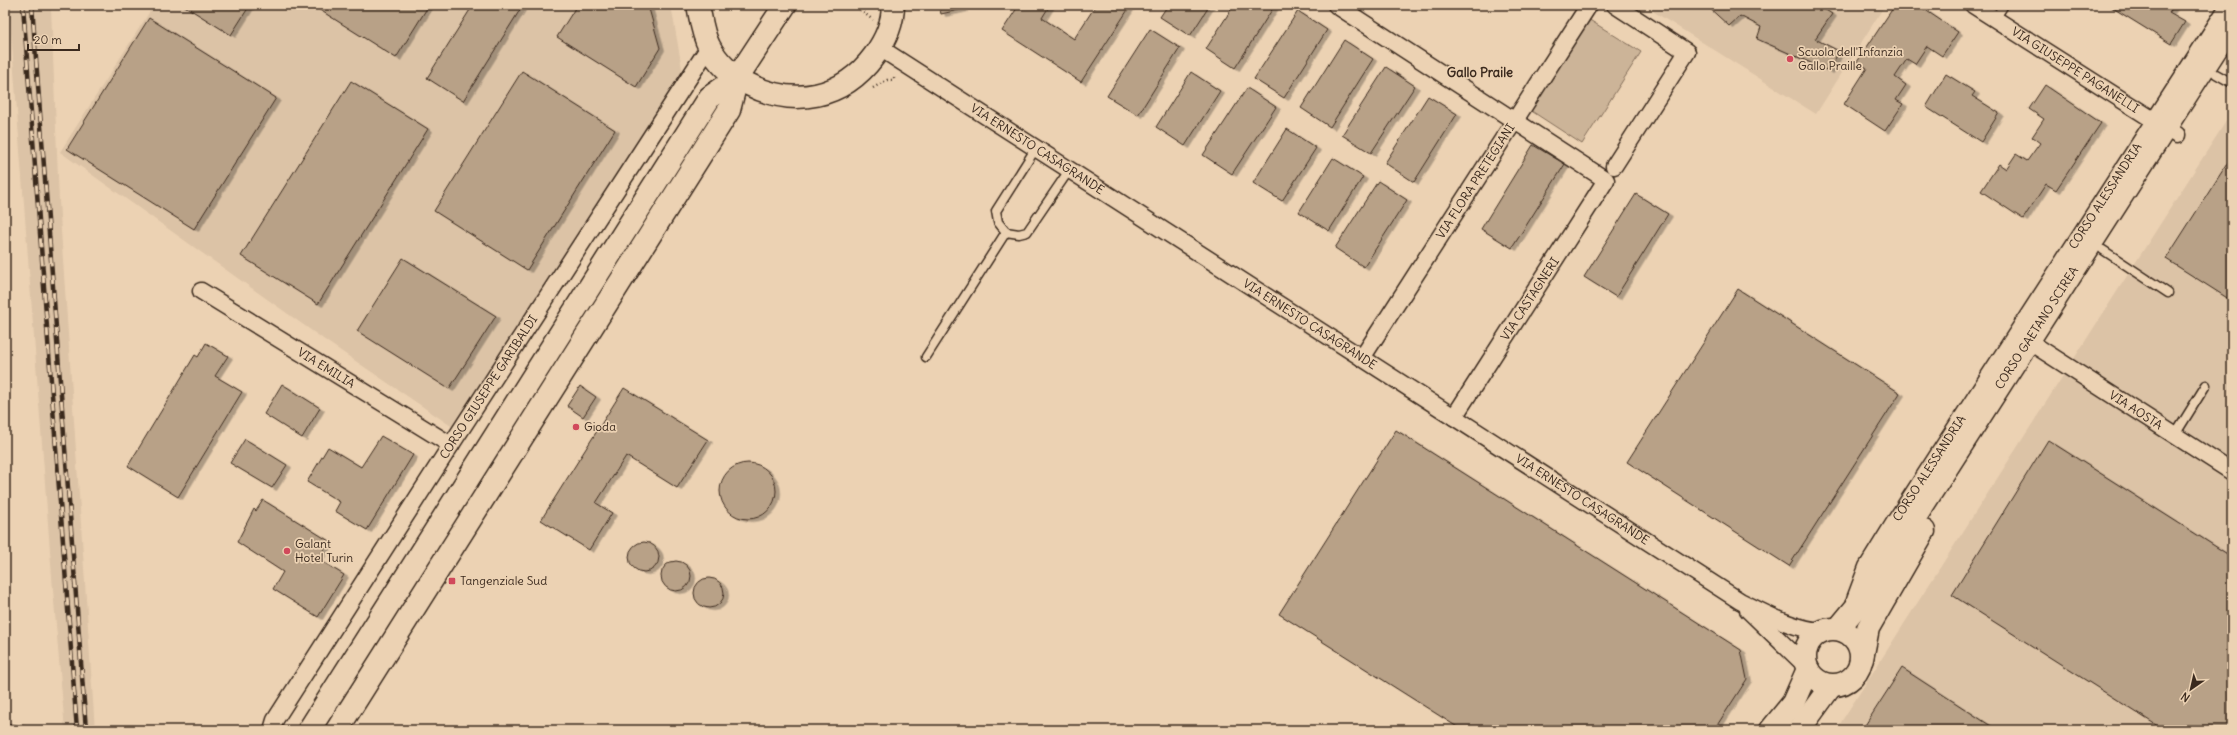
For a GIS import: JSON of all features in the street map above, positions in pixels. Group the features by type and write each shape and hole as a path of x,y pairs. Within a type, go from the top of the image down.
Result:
{"street":[{"path":"698,5 703,32 709,47 718,60 737,78 764,93 791,98 818,95 843,86 864,69 880,48 895,9"},
{"path":"337,730 729,110 737,78 784,5"},
{"path":"1336,5 1515,120"},
{"name":"VIA FLORA PRETEGIANI","path":"1362,358 1589,5"},
{"path":"1614,166 1687,52 1615,5"},
{"name":"VIA GIUSEPPE PAGANELLI","path":"1973,5 2165,128"},
{"path":"1862,659 1861,650 1853,636 1837,625 1812,639 1805,652 1807,667 1815,679 1831,686 1840,685 1856,675 1862,659 1868,628 1898,574 2039,348 2103,250 2229,5"},
{"name":"CORSO GAETANO SCIREA","path":"1837,625 1867,594 2232,24"},
{"name":"CORSO GIUSEPPE GARIBALDI","path":"272,730 275,720 709,47"},
{"name":"VIA ERNESTO CASAGRANDE","path":"880,48 1740,601 1784,622 1808,630 1837,625"},
{"path":"2165,128 2224,79 2232,49"},
{"path":"309,730 710,97 737,78"},
{"name":"VIA CASTAGNERI","path":"1454,418 1606,180 1515,120"},
{"name":"VIA EMILIA","path":"201,291 451,445"},
{"name":"VIA AOSTA","path":"2039,348 2232,472"},
{"name":"VIA ERNESTO CASAGRANDE","path":"1740,601 1807,667"},
{"path":"1771,730 1793,703 1807,667"},
{"path":"1799,730 1831,686"}],"lane":[{"path":"1995,19 2004,5"},
{"path":"1036,148 996,211 998,222 1006,232 1019,234 1027,232 1070,169"},
{"path":"926,357 1006,232"},
{"path":"2103,250 2168,293"},
{"path":"2175,435 2206,385"}],"path":[{"path":"868,90 887,80 893,80 903,62"},
{"path":"5,720 10,726"}],"shaded area":[{"path":"9,5 91,5 51,8 59,201 95,730 65,730"},
{"path":"154,5 671,5 685,86 460,432 329,343 60,152"},
{"name":"Scuola dell'Infanzia Gallo Praille","path":"1643,5 1885,5 1816,114"},
{"path":"1588,19 1641,52 1582,144 1530,110"},
{"path":"2232,112 2232,730 1836,730"}],"building":[{"path":"183,5 250,5 231,35"},
{"path":"312,5 429,5 396,58"},
{"path":"473,5 523,5 463,101 427,78"},
{"path":"577,5 648,5 660,48 636,87 557,37"},
{"path":"939,5 962,5 963,9 941,14"},
{"path":"1019,5 1050,5 1042,18 1074,39 1096,5 1131,5 1081,82 1002,31"},
{"path":"1168,5 1210,5 1190,36 1160,17"},
{"path":"1234,5 1275,5 1235,68 1206,49"},
{"path":"1706,5 1818,5 1832,14 1815,39 1839,51 1829,71 1757,39 1761,27 1740,16 1729,26"},
{"path":"1895,5 1918,5 1958,32 1942,56 1927,46 1915,64 1907,59 1895,77 1906,85 1896,100 1903,104 1885,131 1844,104 1867,68 1857,62"},
{"path":"2108,5 2170,5 2173,7 2169,13 2185,22 2171,44"},
{"path":"1298,11 1327,30 1284,98 1254,79"},
{"path":"149,18 276,98 194,229 67,149"},
{"path":"1150,29 1180,48 1138,115 1107,96"},
{"path":"1344,40 1373,59 1330,127 1301,108"},
{"path":"1386,67 1415,86 1371,153 1342,135"},
{"path":"522,71 615,130 527,270 434,211"},
{"path":"1191,72 1220,91 1185,146 1156,127"},
{"path":"1946,74 1975,92 1972,96 1999,113 1981,142 1926,107"},
{"path":"351,81 428,129 318,304 241,256"},
{"path":"2045,85 2101,123 2056,190 2046,184 2023,219 1981,191 1999,164 2006,169 2016,154 2027,161 2040,143 2032,137 2044,119 2029,109"},
{"path":"1247,88 1276,107 1232,174 1203,155"},
{"path":"1428,96 1457,114 1414,182 1385,163"},
{"path":"1287,129 1316,148 1282,201 1253,183"},
{"path":"1533,145 1565,164 1512,248 1481,229"},
{"path":"2232,156 2232,301 2166,259"},
{"path":"1333,158 1363,177 1329,231 1299,212"},
{"path":"1378,181 1407,200 1364,267 1335,248"},
{"path":"1636,194 1668,214 1616,297 1584,277"},
{"path":"403,258 496,316 449,389 357,331"},
{"path":"1738,289 1900,393 1789,566 1627,462"},
{"path":"206,343 228,356 215,376 242,392 178,497 128,466 195,355 198,357"},
{"path":"282,384 320,408 302,438 264,414"},
{"path":"580,386 596,397 583,417 567,406"},
{"path":"624,388 708,440 677,488 626,456 596,503 612,513 589,550 541,520"},
{"path":"1396,430 1741,650 1747,679 1714,730 1462,730 1279,614"},
{"path":"381,436 413,455 367,530 335,511 340,502 307,482 328,447 361,467"},
{"path":"245,439 287,465 272,488 230,463"},
{"path":"2048,440 2232,557 2232,730 2164,730 1952,595"},
{"path":"748,463 759,466 768,471 773,480 776,491 773,502 768,511 759,516 748,519 737,516 728,511 723,502 720,491 723,480 728,471 737,466"},
{"name":"Galant Hotel Turin","path":"263,500 329,541 318,559 344,575 318,617 273,589 283,572 237,542 254,509 256,511"},
{"path":"644,542 650,543 658,551 658,563 650,571 644,572 638,571 630,563 629,557 630,551 638,543"},
{"path":"676,561 687,565 691,576 687,587 676,591 665,587 661,576 665,565"},
{"path":"709,578 720,582 724,593 720,604 709,608 698,604 694,593 698,582"},
{"path":"1902,668 1997,730 1862,730"},
{"path":"10,724 36,728 35,730 9,730"}],"railway":[{"path":"23,5 77,730"},
{"path":"32,5 86,730"}],"place":[{"name":"Scuola dell'Infanzia Gallo Praille","path":"1790,59"},
{"name":"Gioda","path":"576,427"},
{"name":"Galant Hotel Turin","path":"287,551"},
{"name":"Tangenziale Sud","path":"452,581"}],"district":[{"name":"Gallo Praile","path":"1480,72"}]}
